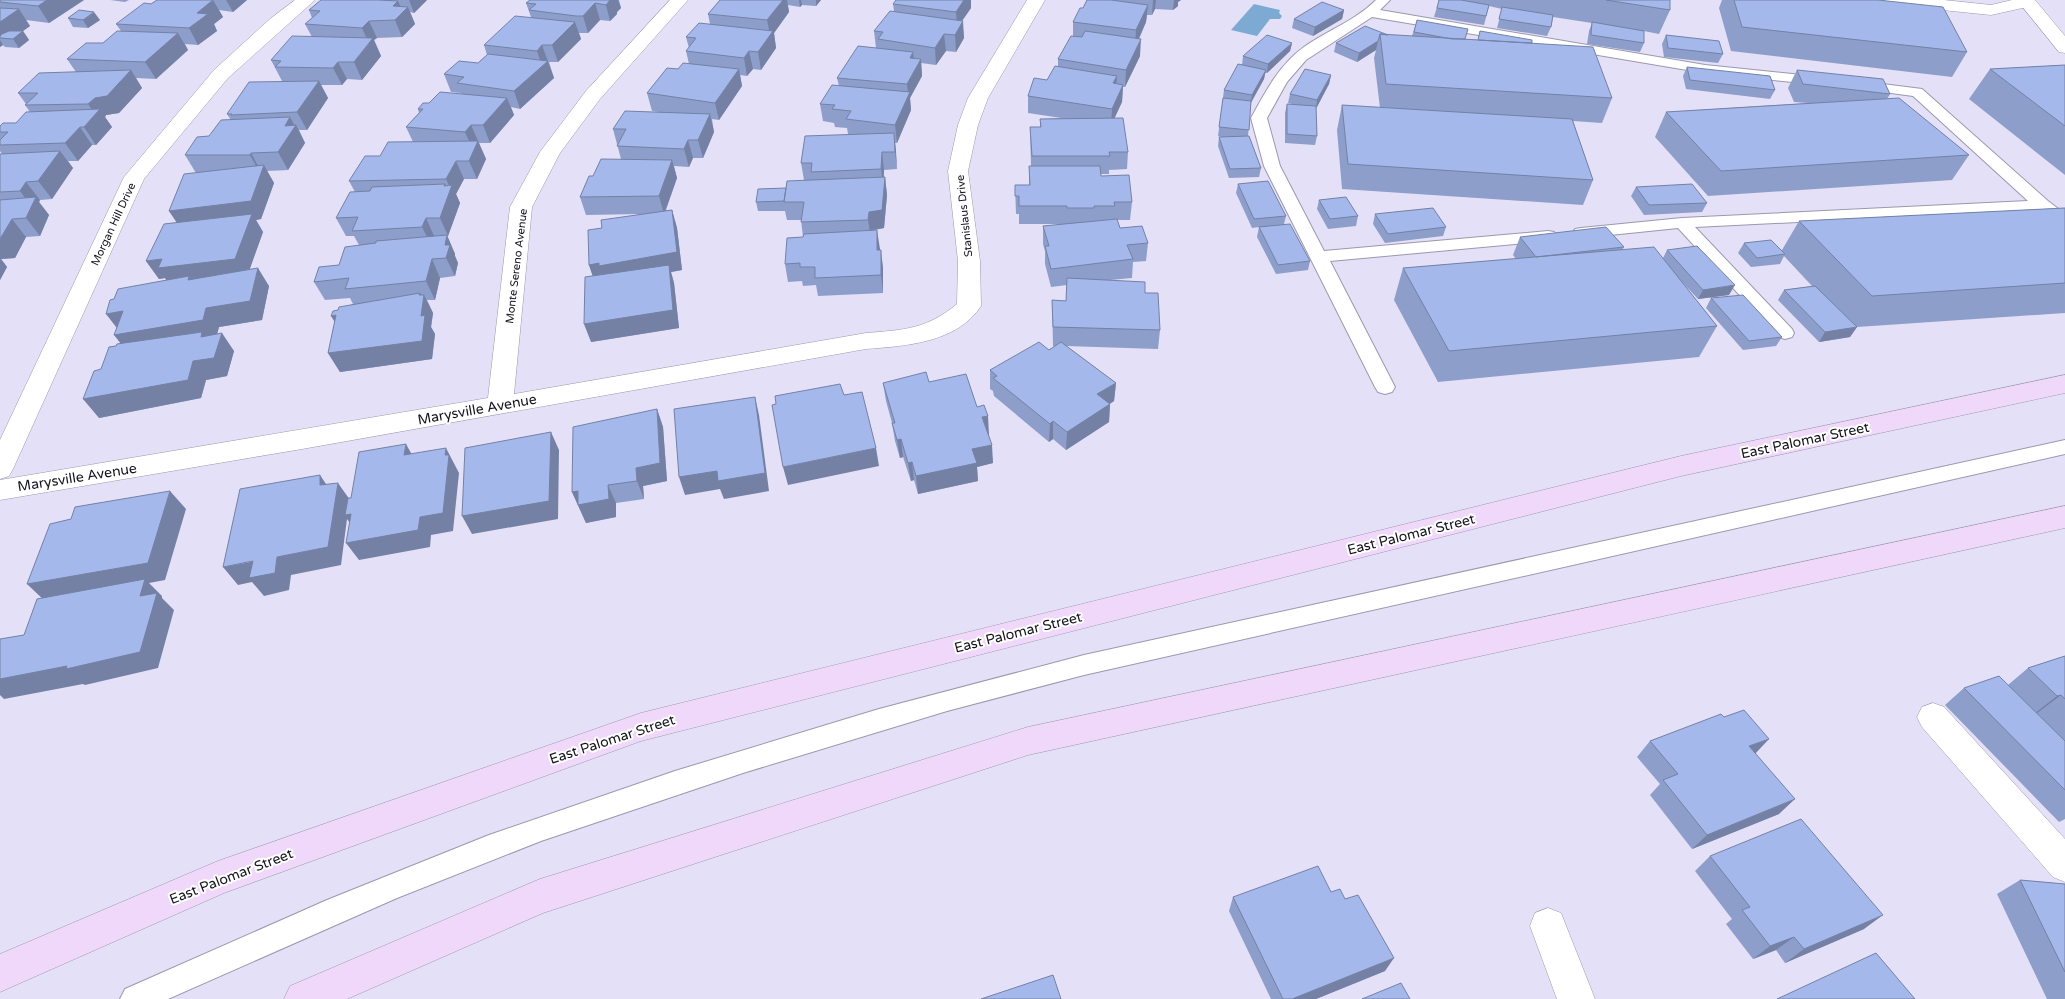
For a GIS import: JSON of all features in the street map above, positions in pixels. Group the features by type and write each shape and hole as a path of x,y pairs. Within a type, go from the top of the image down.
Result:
{"main road":[{"name":"East Palomar Street","path":"0,973 218,878 641,727 1680,466 2065,384"},
{"path":"303,999 540,897 1028,741 2065,517"}],"street":[{"name":"Morgan Hill Drive","path":"0,469 134,177 221,74 276,23 306,0"},
{"name":"Monte Sereno Avenue","path":"500,405 521,207 550,152 593,95 679,0"},
{"name":"Stanislaus Drive","path":"951,323 969,306 969,261 958,171 968,125 978,98 1036,0"},
{"path":"1893,0 1991,10 2021,2 2065,48"},
{"name":"Marysville Avenue","path":"0,490 866,341 922,336 951,323"},
{"path":"1933,717 2065,865"},
{"path":"1548,926 1576,999"}],"lane":[{"path":"1383,0 1372,14 1308,51 1278,81 1259,118 1272,166 1385,387"},
{"path":"1372,14 1705,69 1917,92 2042,205 2065,222"},
{"path":"1320,257 1682,223 2042,205"},
{"path":"1682,223 1785,333"},
{"path":"135,999 330,912 540,830 745,761 969,693 1084,665 2065,447"}],"water":[{"path":"1254,4 1280,10 1279,13 1282,16 1280,19 1270,19 1257,36 1231,30"}],"building":[{"path":"0,0 47,0 38,6 0,2"},
{"path":"157,0 213,0 197,13 208,14 189,28 116,24 144,3 151,4"},
{"path":"321,0 398,1 393,6 408,7 395,20 369,21 362,28 305,24 320,11 309,10"},
{"path":"530,0 610,0 606,5 595,3 583,16 576,16 529,10 536,4 526,3"},
{"path":"720,0 783,0 767,20 708,14"},
{"path":"896,0 964,0 956,12 893,4"},
{"path":"1087,0 1111,0 1148,5 1136,30 1073,22 1080,8 1083,8"},
{"path":"1439,0 1461,0 1489,5 1486,16 1437,8"},
{"path":"1606,0 1670,0 1670,10"},
{"path":"1734,0 1878,0 1943,7 1967,52 1742,27"},
{"path":"1322,2 1344,10 1315,27 1294,19"},
{"path":"1502,7 1553,15 1551,27 1499,19"},
{"path":"0,8 19,9 0,22"},
{"path":"79,10 94,12 83,20 68,18"},
{"path":"890,11 963,21 955,35 944,34 935,48 878,39 883,32 874,31"},
{"path":"515,16 575,22 552,45 542,45 537,51 484,45"},
{"path":"1417,20 1468,29 1465,39 1452,39 1414,32"},
{"path":"1592,22 1644,31 1644,43 1591,35"},
{"path":"699,23 773,31 758,52 749,51 744,58 686,51 696,38 686,37"},
{"path":"1365,26 1388,35 1380,34 1378,41 1359,53 1336,43"},
{"path":"9,31 23,31 13,39 0,38 2,34"},
{"path":"117,31 178,33 145,62 67,59 86,43 103,43"},
{"path":"1085,31 1141,39 1126,70 1058,59 1071,36 1082,37"},
{"path":"1480,31 1532,40 1532,43 1478,40"},
{"path":"1380,34 1593,47 1612,98 1386,84"},
{"path":"1267,35 1292,43 1268,64 1243,56"},
{"path":"1666,35 1719,41 1723,54 1668,48"},
{"path":"292,36 373,38 354,62 338,62 333,68 275,67 281,61 271,60"},
{"path":"858,46 913,52 910,58 921,59 907,84 837,78"},
{"path":"488,54 548,61 514,91 457,83 464,77 444,74 459,61 478,63"},
{"path":"683,63 739,69 715,103 647,93 667,68 678,69"},
{"path":"1238,64 1266,70 1252,95 1224,90"},
{"path":"2065,65 2065,126 1990,69"},
{"path":"1055,66 1117,76 1113,83 1123,85 1112,109 1028,96 1034,78 1047,80"},
{"path":"1687,67 1770,76 1775,90 1690,80"},
{"path":"1305,69 1331,75 1317,100 1290,94"},
{"path":"131,70 107,96 95,98 88,104 25,105 38,93 18,93 39,73"},
{"path":"1797,70 1883,79 1890,94 1803,84"},
{"path":"319,81 297,112 227,114 249,82"},
{"path":"832,85 910,92 895,125 846,119 851,111 832,109 835,105 820,104"},
{"path":"440,92 507,98 483,125 471,125 465,132 406,127 423,109 418,109 423,103 429,103"},
{"path":"1223,98 1251,101 1249,130 1219,127"},
{"path":"1899,98 1969,155 1721,171 1666,112"},
{"path":"1287,104 1316,106 1317,136 1287,134"},
{"path":"1342,105 1572,119 1593,180 1348,164"},
{"path":"100,109 84,127 80,127 65,143 0,145 0,140 8,132 0,132 0,126 3,123 16,123 26,112"},
{"path":"625,111 710,114 698,140 688,140 684,149 617,146 626,129 613,129"},
{"path":"290,117 285,126 296,125 278,152 251,153 250,155 185,155 197,137 209,136 221,120"},
{"path":"1123,118 1128,152 1109,152 1110,156 1032,156 1030,127 1041,127 1040,119"},
{"path":"894,133 895,152 882,152 881,169 811,172 812,163 801,163 805,136"},
{"path":"1249,136 1261,168 1230,169 1219,137"},
{"path":"478,141 469,161 456,161 446,179 349,181 365,156 380,156 388,142"},
{"path":"60,151 38,181 26,182 20,191 0,192 0,154"},
{"path":"601,159 672,160 659,196 580,197 589,176 593,176"},
{"path":"264,165 251,201 169,211 184,174"},
{"path":"1029,166 1100,166 1101,176 1129,175 1132,202 1114,202 1115,206 1094,206 1094,208 1019,206 1019,196 1015,196 1015,185 1030,185"},
{"path":"885,177 882,210 869,212 868,220 801,222 804,202 784,202 787,181"},
{"path":"1268,181 1286,216 1254,219 1238,184"},
{"path":"445,184 444,186 452,185 440,218 426,218 422,227 352,231 358,217 336,218 350,192 370,191 372,187"},
{"path":"1692,184 1707,203 1649,205 1636,187"},
{"path":"786,188 784,201 756,202 758,189"},
{"path":"36,197 26,218 12,219 0,239 0,200"},
{"path":"1346,197 1358,216 1330,219 1319,200"},
{"path":"1433,208 1446,227 1388,234 1375,214"},
{"path":"2065,208 2065,283 1872,296 1799,221"},
{"path":"672,210 677,252 599,266 599,263 589,265 588,230 602,228 601,220"},
{"path":"252,214 235,259 158,268 162,259 146,261 164,224"},
{"path":"1117,219 1120,228 1142,226 1148,243 1127,245 1133,259 1051,269 1045,246 1049,246 1043,226"},
{"path":"1290,224 1310,261 1278,265 1259,227"},
{"path":"1606,227 1624,247 1536,257 1520,237"},
{"path":"877,230 877,250 881,250 881,275 815,278 815,267 800,267 800,263 785,264 787,238 803,237 804,234"},
{"path":"447,235 445,245 450,245 446,258 432,259 426,281 345,289 349,278 314,282 319,267 339,265 345,247 376,243 376,241"},
{"path":"1771,240 1785,254 1757,258 1744,243"},
{"path":"1697,246 1735,285 1703,290 1667,250"},
{"path":"1654,247 1717,326 1449,351 1403,268"},
{"path":"669,265 673,310 584,324 585,277"},
{"path":"258,268 250,301 206,308 203,320 114,335 123,311 106,314 110,300 114,299 118,289 189,276 188,280"},
{"path":"1067,278 1145,282 1145,293 1158,293 1160,330 1053,327 1052,300 1066,301"},
{"path":"1815,286 1857,327 1825,332 1784,290"},
{"path":"420,293 419,295 424,295 421,316 425,315 422,341 328,353 336,315 331,316 333,311 338,310 339,307"},
{"path":"1743,295 1782,337 1749,341 1711,298"},
{"path":"202,332 201,337 222,333 214,358 193,361 188,380 83,399 94,371 101,369 109,347 116,346 117,344"},
{"path":"1039,342 1049,350 1061,342 1116,383 1097,394 1110,404 1067,432 1053,421 1050,424 993,378 997,376 990,370"},
{"path":"926,372 929,382 966,374 977,407 984,405 988,416 982,417 992,445 972,449 977,463 916,476 912,462 908,463 901,439 897,440 892,423 895,423 883,383"},
{"path":"840,384 844,395 862,392 876,448 783,467 772,405 776,404 775,396"},
{"path":"755,397 765,473 718,481 717,471 679,477 674,409"},
{"path":"657,409 660,463 636,468 637,481 608,485 609,499 578,505 578,491 572,492 573,427"},
{"path":"551,432 549,501 462,516 465,448"},
{"path":"406,444 404,455 446,448 445,455 449,455 443,513 420,517 418,530 346,543 351,514 345,515 348,498 351,498 359,452"},
{"path":"320,475 320,485 338,483 328,547 277,557 275,573 249,578 253,561 223,567 240,489"},
{"path":"170,491 148,563 27,584 50,524 71,519 75,507"},
{"path":"145,579 140,596 157,593 140,652 66,669 67,666 0,679 0,639 24,635 37,599"},
{"path":"2065,656 2065,699 2061,695 2057,696 2028,668"},
{"path":"1999,676 2065,741 2065,790 1964,688"},
{"path":"1744,710 1769,739 1749,746 1795,799 1707,835 1663,780 1678,774 1650,741 1721,714 1724,717"},
{"path":"1801,819 1883,915 1804,949 1794,937 1770,946 1742,910 1750,907 1710,856"},
{"path":"1318,866 1331,892 1340,889 1345,899 1358,895 1394,958 1292,999 1283,999 1233,897"},
{"path":"2020,880 2065,884 2065,972"},
{"path":"1876,953 1915,999 1777,999"},
{"path":"1053,975 1061,999 981,999"},
{"path":"1401,983 1410,999 1362,999"}]}
